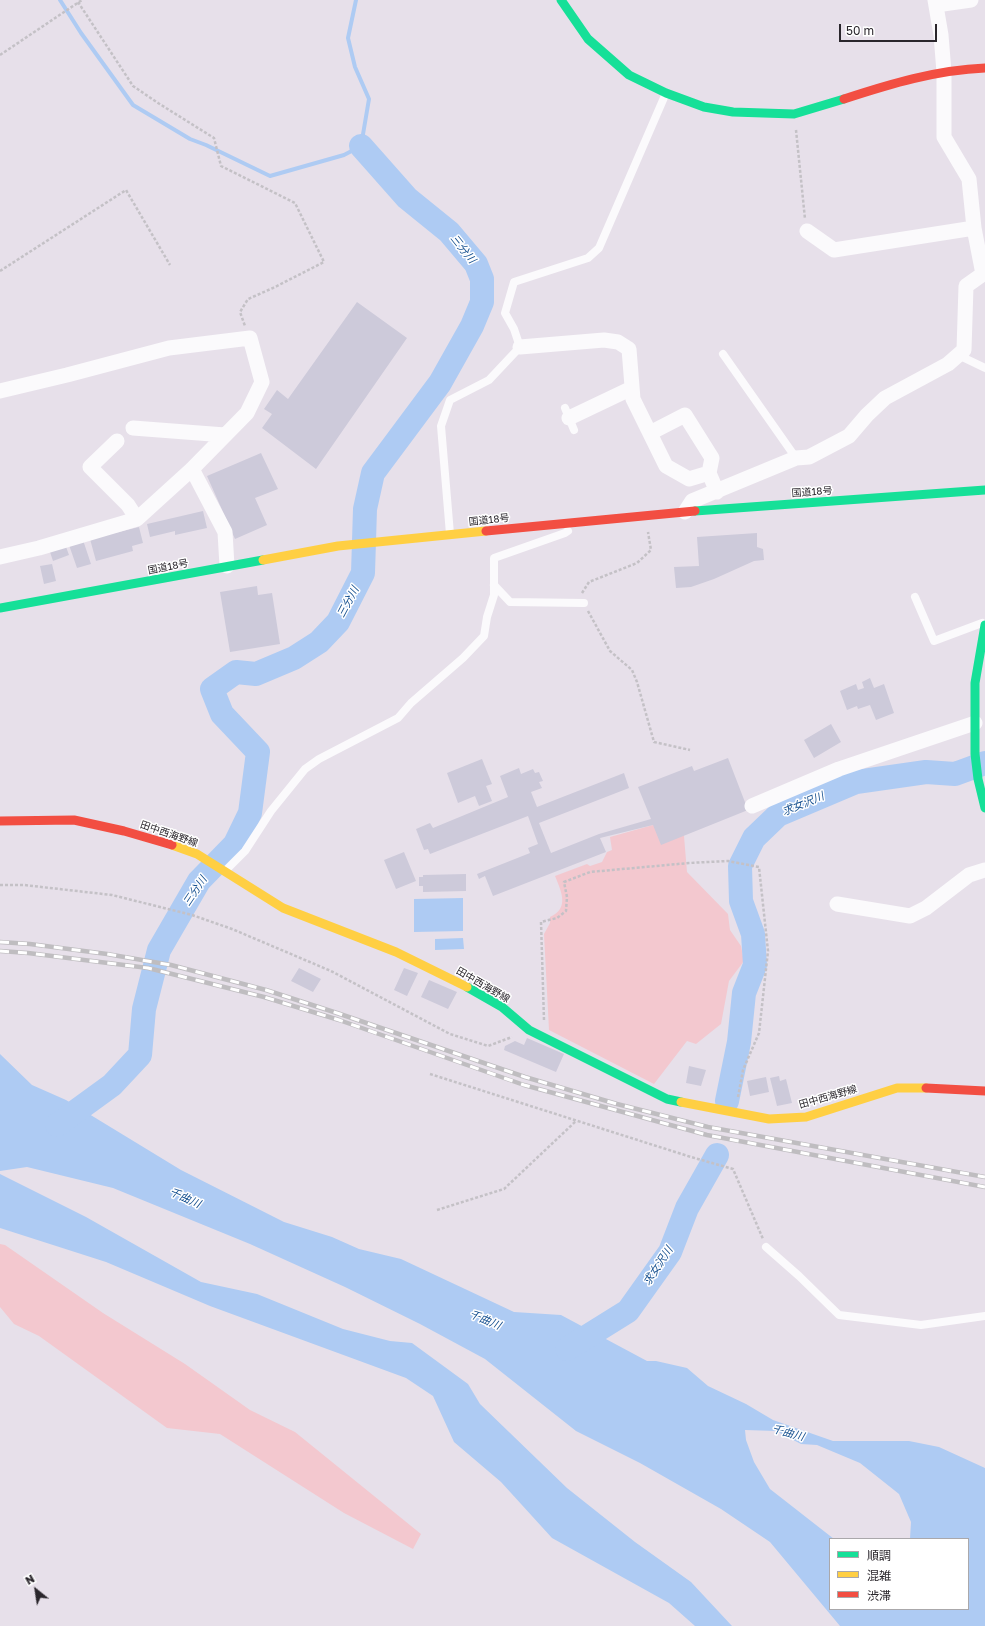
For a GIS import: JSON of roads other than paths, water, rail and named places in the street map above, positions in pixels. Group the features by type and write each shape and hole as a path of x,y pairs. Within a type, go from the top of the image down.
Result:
{"main road":[{"path":"561,0 588,39 629,75 666,93 704,106 733,112 794,114 905,80 944,72 985,68"},
{"name":"国道18号","path":"0,608 338,546 685,512 985,490"},
{"path":"985,625 975,683 976,754 978,779 985,808"},
{"name":"田中西海野線","path":"0,821 74,820 124,831 182,848 197,854 283,908 396,952 463,985 502,1007 530,1030 667,1100 769,1119 806,1117 897,1088 941,1088 985,1091"}],"street":[{"path":"685,512 692,501 717,492 796,458 809,457 849,436 867,415 885,398 948,364 964,350 966,286 984,273 974,228 969,179 944,137 944,72 942,35 936,2 971,0"},
{"path":"807,231 834,250 974,228"},
{"path":"0,390 67,375 169,348 250,338 262,382 247,413 192,469 137,519 39,548 0,557"},
{"path":"520,347 604,340 618,342 629,349 633,398 666,466 689,479 709,473"},
{"path":"569,418 632,388"},
{"path":"650,433 686,415 712,458 709,473 717,492"},
{"path":"132,428 225,435"},
{"path":"117,441 90,467 128,505 137,519"},
{"path":"192,469 225,532 227,566"},
{"path":"752,806 839,769 975,723"},
{"path":"837,904 910,916 926,908 969,875 985,870"}],"lane":[{"path":"450,535 441,426 450,400 489,380 520,347 514,329 505,313 514,282 588,258 599,248 666,93"},
{"path":"723,354 796,458"},
{"path":"958,356 985,368"},
{"path":"226,871 245,851 271,811 305,769 319,759 398,718 412,703 463,658 484,636 487,617 494,595 494,558 565,533 579,522"},
{"path":"494,585 510,602 584,602"},
{"path":"914,596 934,641 985,622"},
{"path":"766,1247 799,1276 839,1315 921,1325 985,1316"}],"water":[{"path":"463,898 463,931 414,932 414,899"},
{"path":"463,938 464,949 435,950 435,939"},
{"name":"千曲川","path":"0,1054 32,1085 66,1100 181,1170 284,1222 332,1237 359,1249 401,1259 514,1312 561,1315 647,1361 656,1361 687,1368 708,1386 746,1404 773,1420 833,1441 909,1441 939,1447 985,1468 985,1626 840,1626 770,1542 721,1509 640,1463 576,1431 485,1359 420,1324 345,1287 250,1244 113,1188 27,1167 0,1171","holes":["745,1430 776,1431 801,1444 817,1445 860,1463 899,1494 911,1522 910,1538 969,1538 969,1610 829,1610 829,1538 833,1538 770,1489 754,1462 746,1440"]},
{"path":"0,1174 86,1217 201,1282 257,1294 343,1329 390,1341 412,1343 468,1384 480,1404 567,1488 635,1542 691,1582 732,1626 695,1626 669,1603 552,1538 501,1482 454,1442 433,1396 406,1378 210,1306 106,1262 0,1228"}],"waterway":[{"path":"60,0 81,33 133,105 190,139 206,145 270,176 344,155 361,146 369,99 355,67 348,38 356,0"},
{"name":"三分川","path":"57,1125 112,1085 140,1055 144,1009 159,950 199,881 235,844 250,813 258,752 222,714 212,689 236,672 256,674 294,658 319,642 338,622 363,573 365,509 373,473 440,383 472,326 482,302 482,279 476,264 449,232 407,198 361,146"},
{"name":"求女沢川","path":"727,1101 739,1042 744,993 755,965 753,934 741,901 740,866 754,838 778,815 856,782 926,772 955,774 985,763"},
{"name":"求女沢川","path":"567,1349 628,1311 670,1252 687,1208 717,1155"}],"railway":[{"path":"0,942 30,944 107,954 171,965 266,990 525,1077 617,1104 708,1127 985,1177"},
{"path":"0,951 28,953 148,968 264,997 339,1020 524,1085 707,1135 985,1187"}]}
